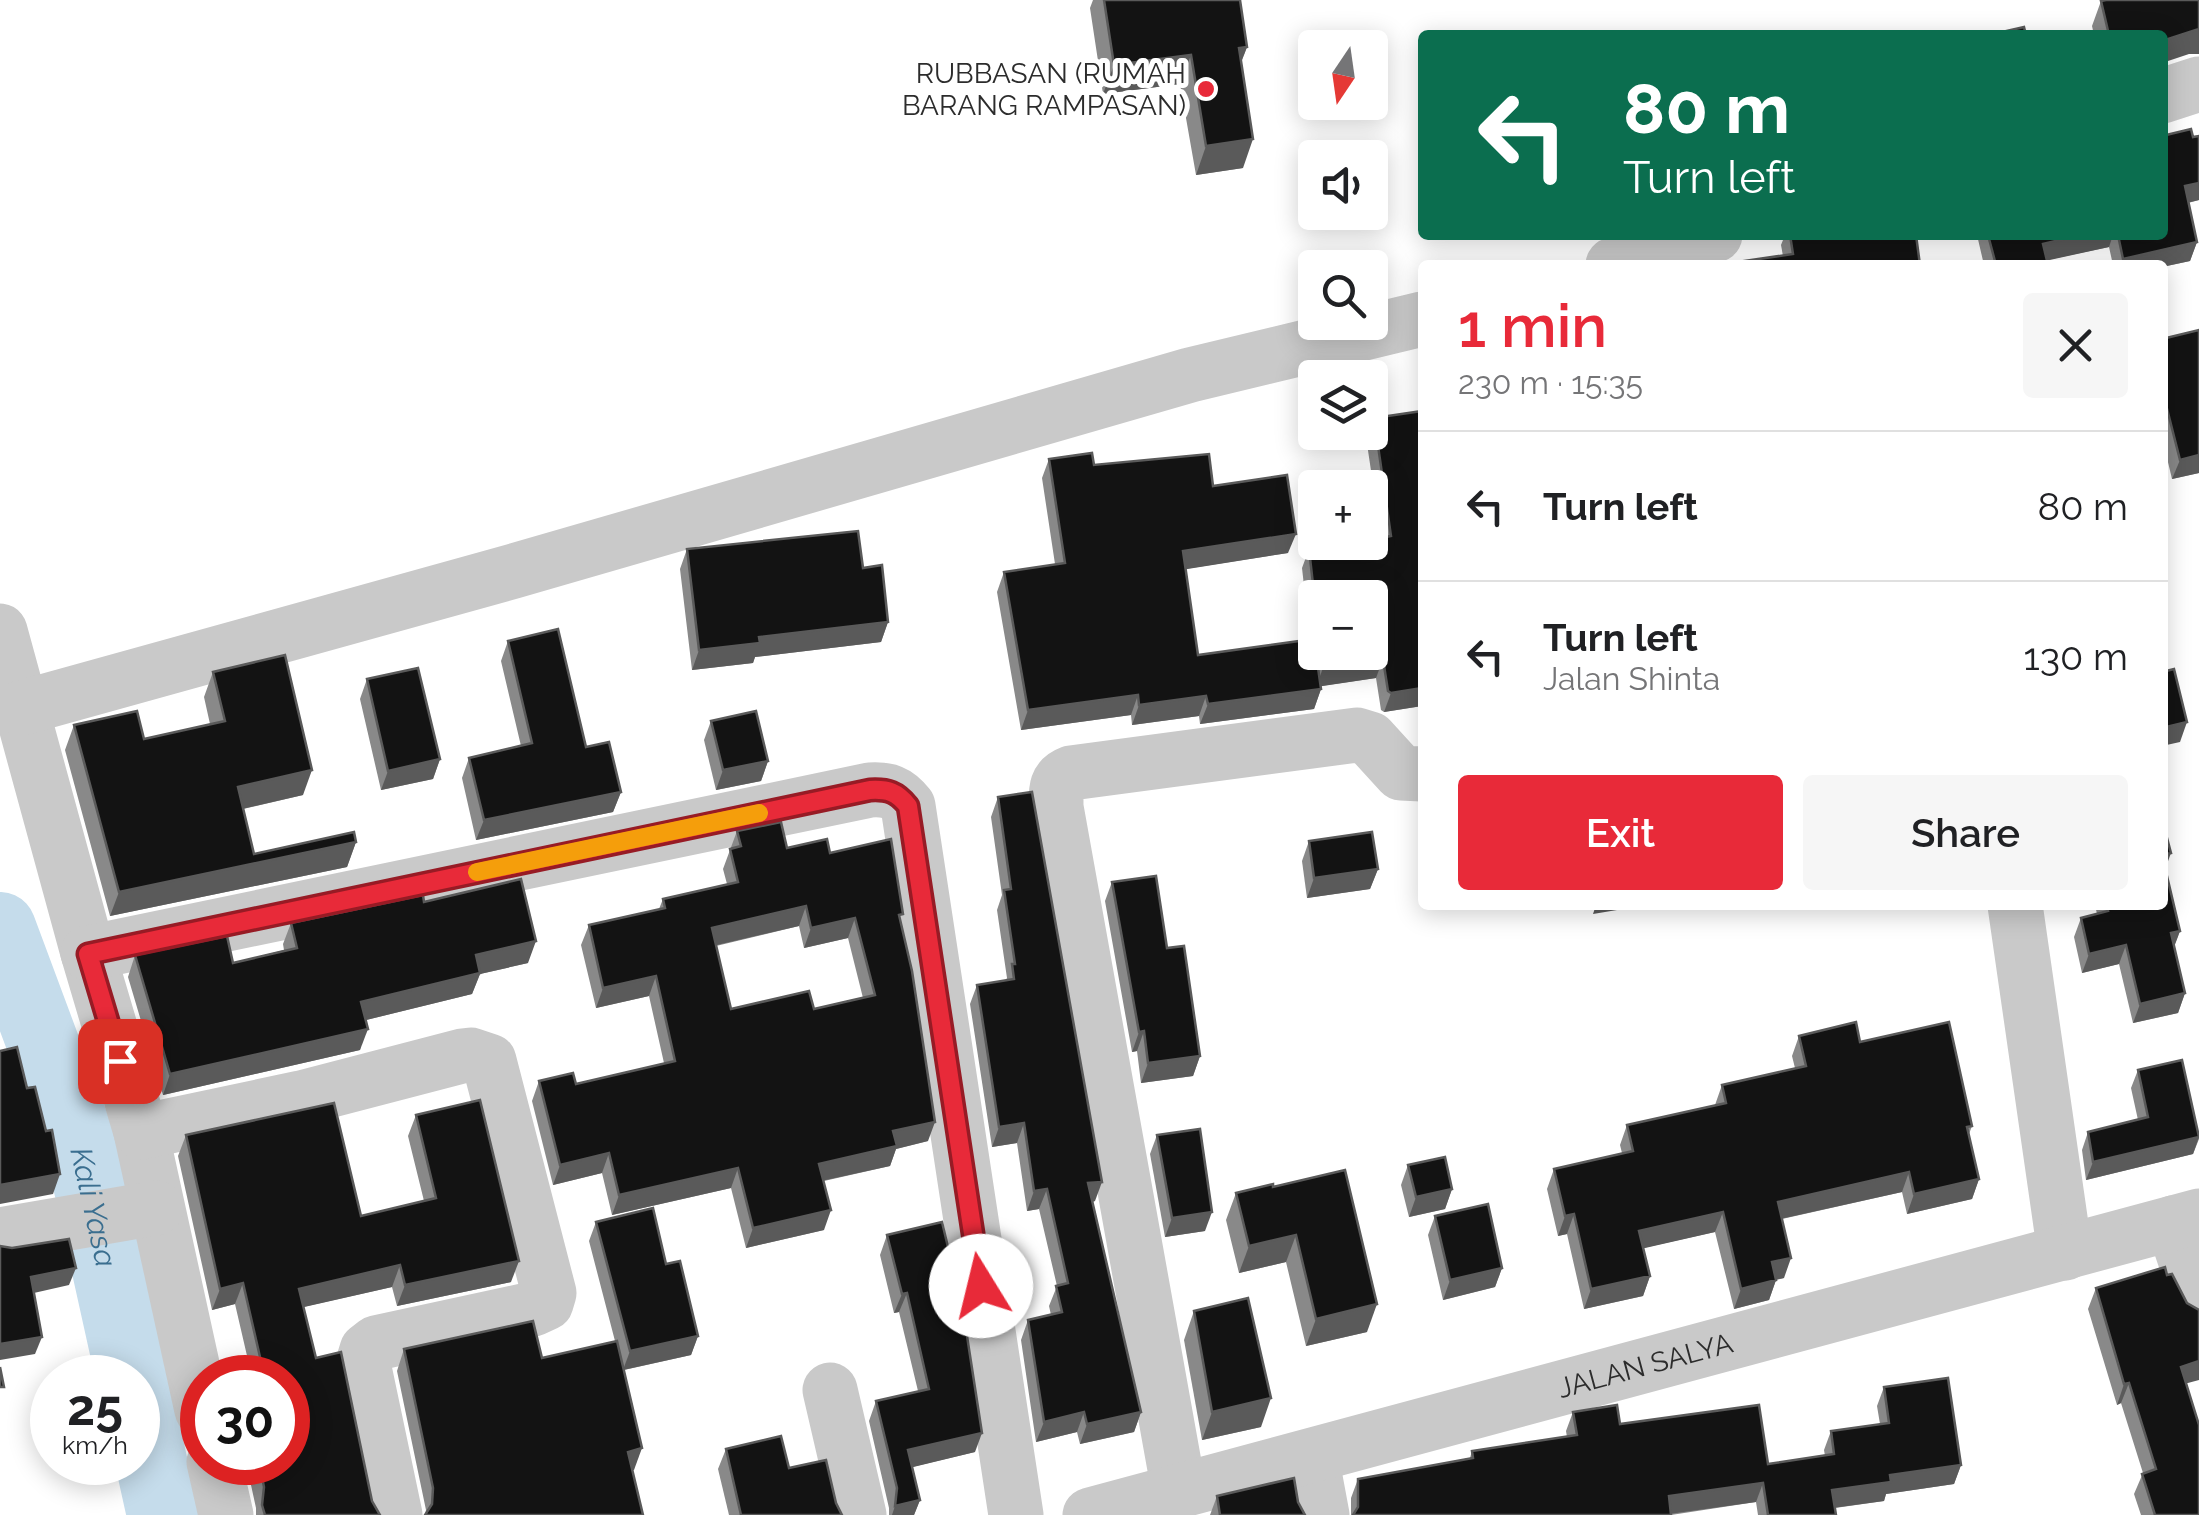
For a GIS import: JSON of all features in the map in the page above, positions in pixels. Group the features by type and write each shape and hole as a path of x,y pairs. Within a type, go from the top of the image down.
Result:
{"street":[{"path":"2168,94 2199,84"},
{"path":"1637,260 1691,249"},
{"path":"21,708 514,572 1190,375 1418,320"},
{"path":"0,631 141,1132 152,1209 188,1355"},
{"path":"1179,1491 1056,807 1056,786 1062,776 1071,773 1357,735 1370,738 1402,773 1418,774"},
{"path":"88,954 870,790 886,789 899,795 908,806 1016,1515"},
{"path":"2016,910 2065,1253"},
{"path":"141,1132 300,1098 462,1056 472,1054 489,1061 549,1294 546,1302 533,1309 376,1343 367,1350 363,1363 395,1515"},
{"path":"0,1234 152,1209"},
{"path":"2186,1220 2199,1300"},
{"name":"JALAN SALYA","path":"1090,1515 2186,1220"},
{"path":"830,1390 859,1515"},
{"path":"1311,1456 1322,1515"},
{"path":"219,1485 226,1515"}],"building":[{"name":"RUBBASAN (RUMAH BARANG RAMPASAN)","path":"1104,0 1240,0 1247,47 1239,48 1253,139 1206,146 1191,55 1114,65"},
{"path":"2199,0 2199,29 2168,39 2168,30 2108,30 2101,1"},
{"path":"2191,129 2193,137 2199,136 2199,183 2185,186 2197,242 2123,259 2119,240 2168,240 2168,135"},
{"path":"1791,240 1917,240 1919,260 1752,260 1793,254"},
{"path":"1989,240 2060,240 2043,244 2047,260 1995,260"},
{"path":"2199,330 2199,455 2180,460 2168,413 2168,338"},
{"path":"1418,412 1418,689 1391,693 1385,670 1388,670 1388,580 1313,580 1310,560 1388,560 1388,470 1381,470 1379,450 1388,450 1388,416"},
{"path":"1092,453 1094,465 1209,454 1213,486 1287,475 1296,534 1183,551 1198,655 1298,641 1298,670 1318,670 1321,689 1208,704 1206,696 1139,705 1138,695 1028,710 1004,572 1065,563 1049,459"},
{"path":"858,531 863,568 882,565 888,622 759,637 760,643 699,650 687,549"},
{"path":"558,629 586,747 609,742 621,792 484,820 469,758 532,743 508,641"},
{"path":"285,655 312,770 238,787 254,854 354,832 356,842 119,892 74,725 137,711 144,739 225,721 213,672"},
{"path":"418,668 440,759 388,771 367,679"},
{"path":"2174,669 2187,722 2168,727 2168,670"},
{"path":"756,711 768,761 723,770 711,721"},
{"path":"1032,792 1102,1182 1088,1183 1141,1412 1087,1424 1084,1412 1044,1422 1028,1320 1062,1312 1056,1286 1068,1283 1047,1189 1034,1191 1024,1123 999,1127 977,985 1014,979 1004,890 1011,889 998,797"},
{"path":"781,822 787,848 827,839 830,853 891,839 903,914 899,915 912,971 935,1122 893,1131 897,1146 819,1164 831,1210 753,1228 738,1168 619,1195 609,1153 560,1165 539,1081 573,1073 576,1084 675,1061 656,976 603,988 589,925 665,908 663,899 738,882 730,849 741,846 737,831","holes":["806,906 811,928 855,918 875,995 814,1009 809,991 731,1009 712,928"]},
{"path":"1372,832 1378,869 1314,878 1309,841"},
{"path":"1156,876 1167,948 1184,946 1200,1056 1148,1063 1112,882"},
{"path":"521,879 536,941 476,955 480,973 361,1002 368,1029 170,1074 135,955 227,936 233,963 297,948 291,923 423,895 424,902"},
{"path":"2168,880 2180,931 2171,933 2185,993 2140,1004 2126,945 2089,954 2081,918 2108,911 2168,910"},
{"path":"1856,1022 1860,1042 1949,1022 1972,1126 1967,1127 1979,1179 1914,1194 1909,1172 1778,1202 1791,1258 1772,1262 1776,1280 1741,1289 1723,1212 1639,1231 1650,1276 1591,1289 1574,1214 1565,1216 1554,1169 1633,1151 1627,1125 1726,1103 1722,1085 1806,1066 1799,1036"},
{"path":"17,1047 27,1088 35,1087 46,1131 52,1130 60,1174 0,1185 0,1051"},
{"path":"2182,1060 2199,1137 2093,1162 2088,1132 2148,1117 2138,1070"},
{"path":"480,1100 519,1261 405,1285 400,1265 299,1289 316,1358 341,1352 372,1501 380,1515 265,1515 264,1485 310,1485 310,1355 260,1355 243,1283 220,1289 186,1135 334,1103 361,1216 436,1198 416,1115"},
{"path":"1200,1129 1212,1212 1172,1218 1157,1135"},
{"path":"1445,1157 1452,1189 1416,1197 1408,1165"},
{"path":"1345,1170 1377,1304 1316,1319 1296,1235 1249,1246 1236,1193"},
{"path":"1488,1204 1502,1268 1450,1280 1435,1216"},
{"path":"653,1208 666,1264 680,1261 698,1336 630,1351 596,1222"},
{"path":"942,1222 963,1310 982,1433 908,1450 920,1500 895,1506 897,1488 876,1401 929,1389 907,1293 902,1294 887,1235"},
{"path":"69,1239 76,1268 31,1277 42,1337 0,1344 0,1246 12,1248"},
{"path":"2165,1267 2187,1303 2199,1310 2199,1361 2181,1367 2199,1425 2199,1515 2155,1515 2142,1474 2156,1469 2129,1383 2124,1384 2096,1288"},
{"path":"1248,1298 1271,1398 1212,1412 1194,1311"},
{"path":"533,1321 542,1358 617,1341 642,1448 628,1452 643,1515 425,1515 432,1504 433,1488 404,1349"},
{"path":"1948,1378 1961,1465 1890,1475 1891,1482 1832,1490 1836,1515 1768,1515 1763,1483 1669,1496 1671,1515 1353,1515 1358,1507 1358,1479 1473,1458 1472,1451 1577,1435 1573,1412 1617,1405 1620,1424 1759,1405 1768,1464 1834,1454 1831,1431 1889,1423 1884,1387"},
{"path":"781,1436 789,1468 826,1460 842,1515 741,1515 726,1449"},
{"path":"1294,1478 1298,1502 1305,1515 1220,1515 1217,1496"}],"waterway":[{"name":"Kali Yasa","path":"0,928 80,1143 127,1355"},
{"name":"Kali Yasa","path":"156,1485 163,1515"}],"slow traffic":[{"path":"477,872 759,813"}],"place":[{"name":"RUBBASAN (RUMAH BARANG RAMPASAN)","path":"1206,89"}],"route":[{"path":"120,1061 88,954 886,789 899,795 908,806 981,1286"}]}
